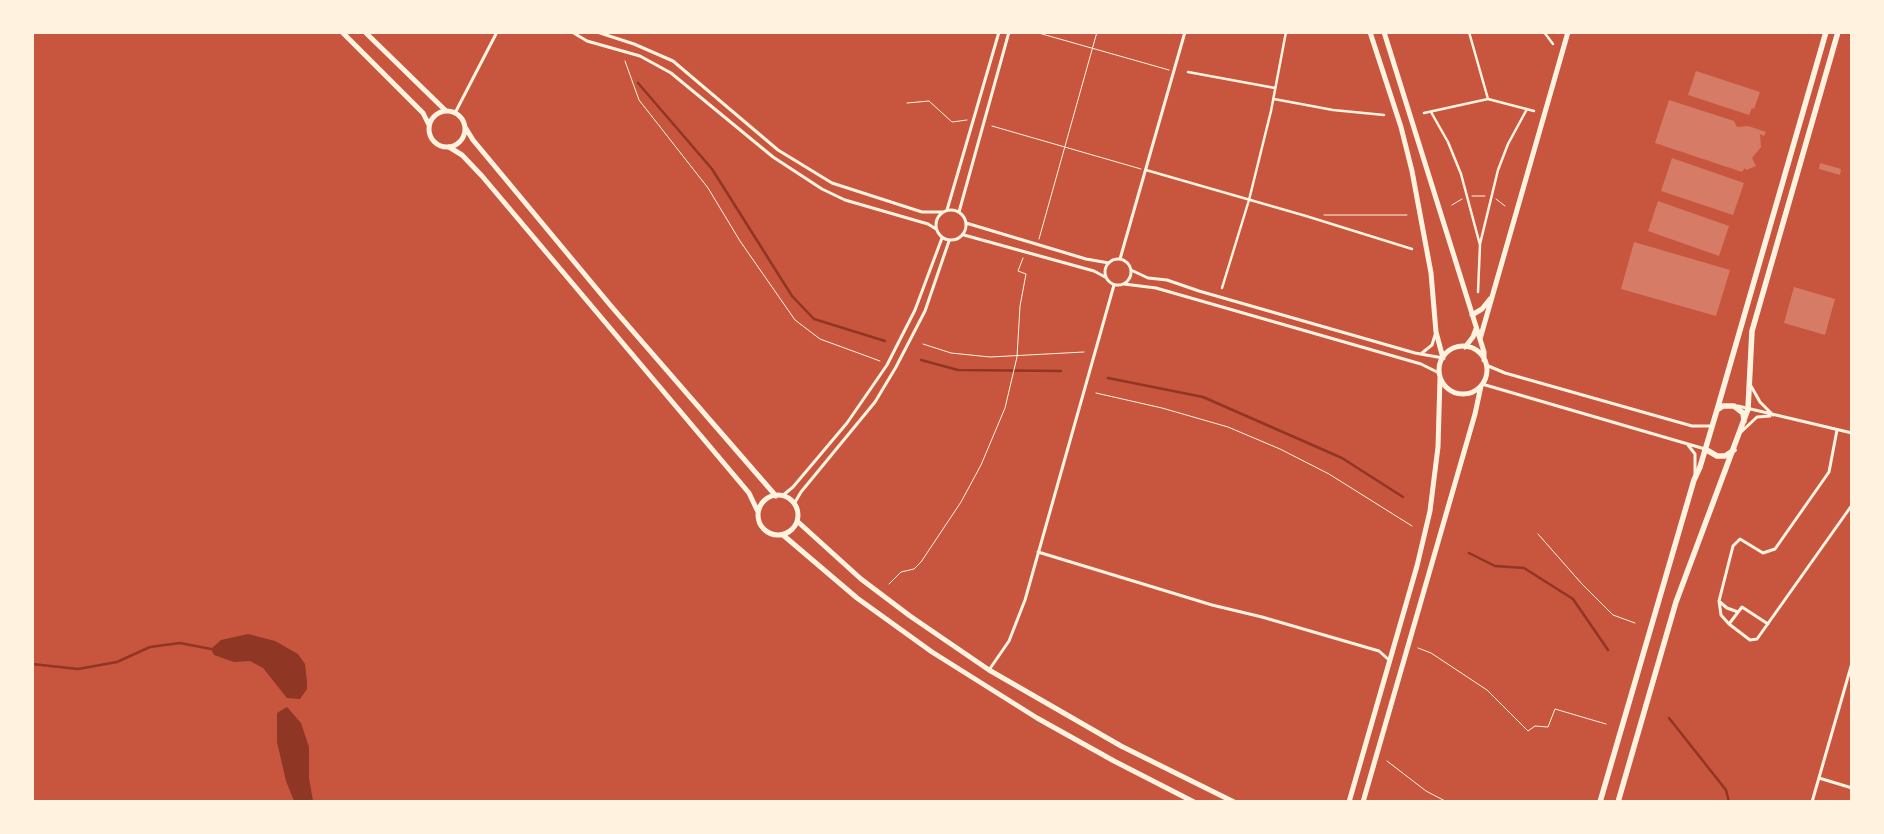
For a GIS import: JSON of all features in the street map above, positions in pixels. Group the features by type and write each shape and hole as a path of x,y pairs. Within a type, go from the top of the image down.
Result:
{"main road":[{"path":"342,32 423,113 429,125 431,138 442,147 449,147 461,141 465,127"},
{"path":"365,32 446,111 455,113 463,120 473,140 611,306 779,496 794,504 797,509 797,521 789,532 783,535 770,534 764,530 758,519 758,512 750,493 482,176 462,154 449,147"},
{"path":"1349,802 1430,511 1438,447 1440,375 1443,358 1436,332 1431,274 1412,171 1395,108 1370,32"},
{"path":"1362,802 1487,372 1480,339 1384,32"},
{"path":"1480,339 1568,32"},
{"path":"1600,802 1694,480 1717,410 1826,32"},
{"path":"1618,802 1676,602 1748,409 1751,386 1750,349 1752,331 1838,32"},
{"path":"429,125 435,115 446,111"},
{"path":"1472,315 1482,309 1491,297"},
{"path":"1465,347 1470,342 1476,329"},
{"path":"1443,358 1452,349 1465,347 1477,351 1485,362"},
{"path":"1440,375 1450,391 1458,394 1467,394 1482,385"},
{"path":"1717,410 1723,406 1734,406 1743,413 1744,423"},
{"path":"1705,449 1717,456 1725,456 1734,450"},
{"path":"758,512 768,498 779,496"},
{"path":"797,521 861,579 910,616 989,670 1121,746 1234,802"},
{"path":"783,535 858,598 932,652 1036,718 1194,802"}],"street":[{"path":"455,113 497,32"},
{"path":"572,32 587,40 640,56 672,73 773,157 822,189 845,200 928,224 936,229 942,238 950,241 955,241 964,235 966,223"},
{"path":"597,32 634,44 673,61 778,150 832,183 922,212 943,212 947,210 959,212"},
{"path":"947,210 999,32"},
{"path":"1009,32 959,212 966,223 1038,245 1086,259 1109,263 1120,259 1129,264 1131,270 1131,275 1124,284"},
{"path":"1120,259 1185,32"},
{"path":"1222,288 1249,200 1274,99 1286,32"},
{"path":"1469,32 1488,99"},
{"path":"1544,32 1553,44"},
{"path":"1188,72 1275,88"},
{"path":"1274,99 1332,110 1384,116"},
{"path":"1424,113 1488,99 1534,111"},
{"path":"1478,292 1480,245 1492,194 1508,144 1527,109"},
{"path":"1431,112 1454,153 1480,245"},
{"path":"1146,170 1412,249"},
{"path":"936,229 936,223 943,212"},
{"path":"964,235 1094,271 1114,285 1124,284 1156,288 1407,359 1440,375"},
{"path":"779,496 793,487 847,422 878,380 907,328 925,287 942,238"},
{"path":"794,504 800,492 874,402 896,367 925,311 950,241"},
{"path":"1105,277 1104,272 1109,263"},
{"path":"1131,270 1148,278 1167,280 1199,291 1421,354 1443,358"},
{"path":"989,670 1015,627 1114,285"},
{"path":"1421,354 1432,345 1436,332"},
{"path":"1485,362 1505,373 1692,426 1712,426"},
{"path":"1482,385 1705,449"},
{"path":"1751,386 1760,402 1774,416"},
{"path":"1734,406 1852,433"},
{"path":"1740,434 1757,417 1774,416"},
{"path":"1837,430 1829,472 1775,549 1763,553 1740,539 1733,546 1719,601 1721,615 1729,624 1750,640 1757,639 1852,505"},
{"path":"1688,444 1695,454 1694,480"},
{"path":"1038,552 1212,605 1262,617 1379,651 1390,660"},
{"path":"1719,601 1727,608 1738,612"},
{"path":"1729,624 1742,607 1768,624"},
{"path":"1812,802 1852,663"},
{"path":"1819,778 1852,788"}],"path":[{"path":"1035,32 1160,68"},
{"path":"1038,245 1097,32"},
{"path":"625,61 639,100 708,188 740,242 795,320 820,340 880,361"},
{"path":"906,103 929,102 952,122 968,119"},
{"path":"992,126 1146,170"},
{"path":"1452,205 1466,195 1474,197 1492,194 1498,202 1505,206"},
{"path":"1324,215 1407,215"},
{"path":"889,584 902,572 914,569 921,562 961,502 1005,408 1017,357 1020,306 1026,274 1018,270 1023,258"},
{"path":"923,344 951,353 1017,357 1084,352"},
{"path":"1096,393 1162,408 1228,427 1280,449 1329,474 1412,526"},
{"path":"1538,534 1582,584 1613,615 1635,624"},
{"path":"1418,648 1431,653 1487,690 1528,731 1535,726 1548,727 1555,709 1606,724"},
{"path":"1387,760 1426,791 1447,802"}],"shaded area":[{"path":"248,634 275,641 298,654 305,664 307,681 307,689 300,699 287,698 263,668 250,661 234,662 214,655 211,649 221,640"},
{"path":"287,707 301,723 309,747 309,778 313,801 294,801 286,781 277,742 277,713"}],"building":[{"path":"1696,71 1760,92 1754,109 1752,108 1749,115 1688,95"},
{"path":"1669,100 1734,121 1737,127 1748,126 1766,132 1764,136 1760,134 1761,147 1752,158 1756,166 1746,170 1745,168 1742,172 1655,143"},
{"path":"1672,158 1744,183 1733,215 1661,191"},
{"path":"1820,163 1841,169 1840,175 1819,169"},
{"path":"1658,201 1729,226 1719,256 1648,231"},
{"path":"1634,242 1730,270 1716,316 1621,289"},
{"path":"1794,287 1835,299 1825,335 1784,323"}],"waterway":[{"path":"638,83 712,169 792,296 814,319 885,341"},
{"path":"921,360 958,370 1061,371"},
{"path":"1108,378 1203,397 1342,458 1403,497"},
{"path":"1469,553 1495,566 1524,568 1573,599 1608,650"},
{"path":"32,664 78,669 117,662 150,647 180,643 211,649"},
{"path":"1669,718 1726,790 1729,802"}]}
